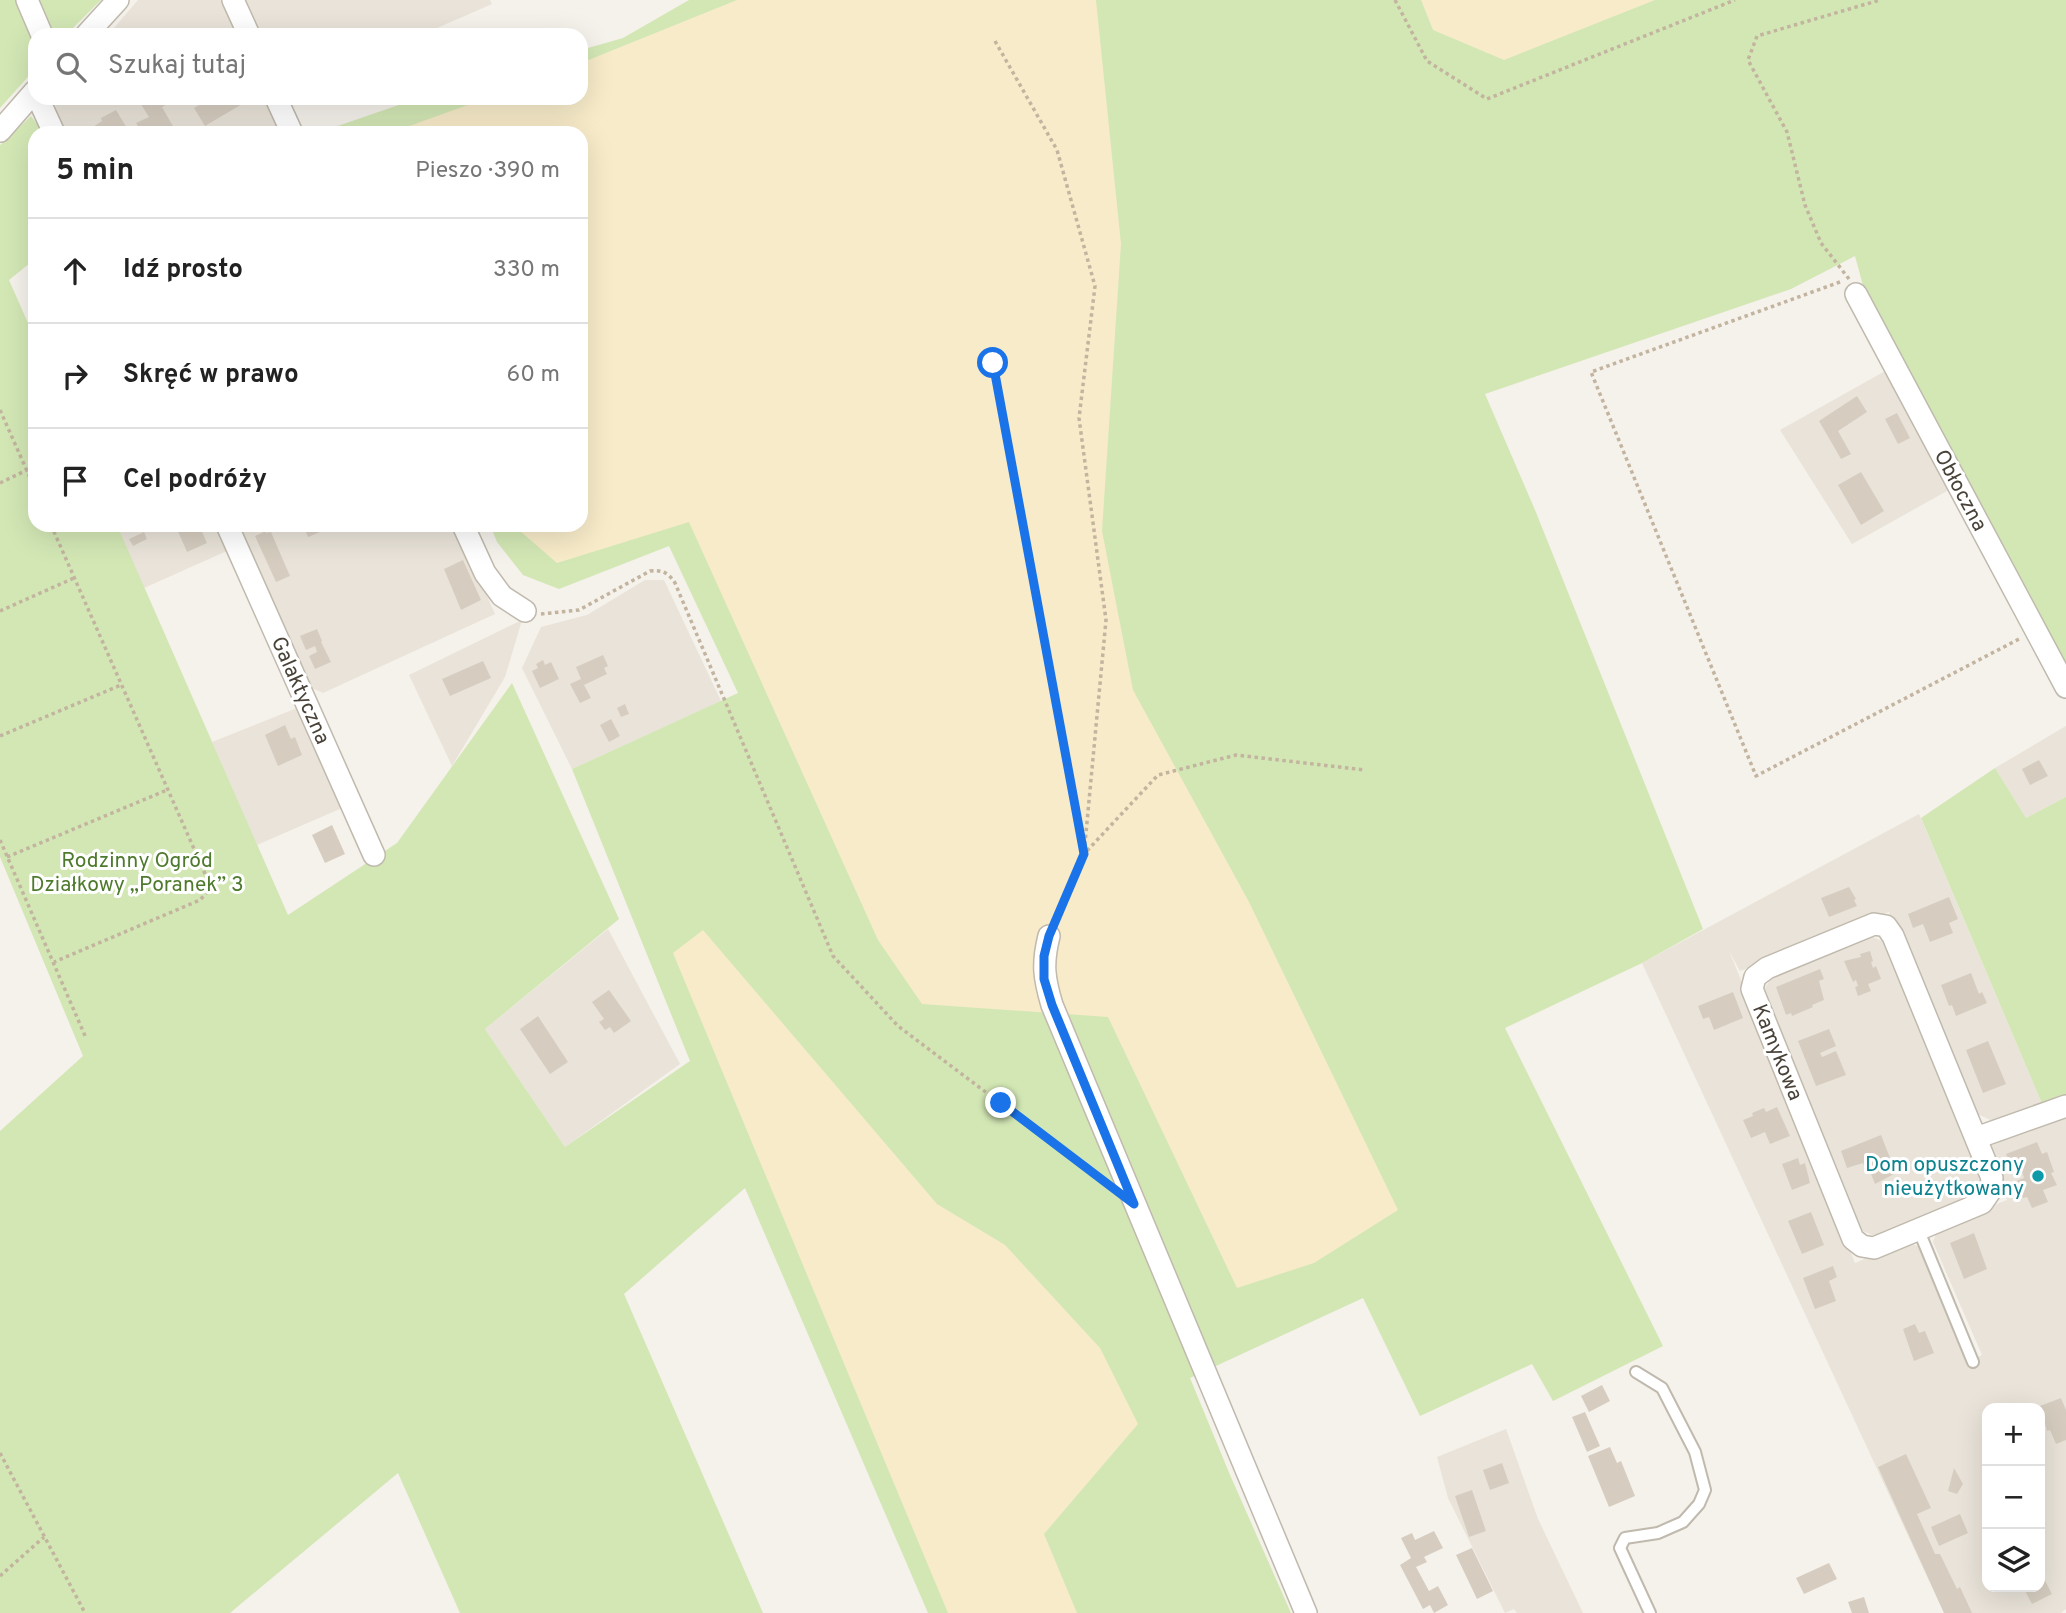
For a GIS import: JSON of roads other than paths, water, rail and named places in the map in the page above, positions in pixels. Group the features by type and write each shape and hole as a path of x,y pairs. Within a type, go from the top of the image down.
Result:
{"street":[{"path":"27,0 39,28"},
{"path":"92,28 118,0"},
{"path":"233,0 246,28"},
{"path":"0,131 28,99"},
{"path":"41,105 51,126"},
{"path":"279,105 289,126"},
{"name":"Obłoczna","path":"1852,286 2066,687"},
{"name":"Galaktyczna","path":"231,532 374,855"},
{"path":"466,532 485,573 502,596 532,613"},
{"name":"Kamykowa","path":"1874,924 1886,926 1893,936 1992,1178 1991,1190 1982,1203 1919,1231 1874,1248 1862,1247 1853,1238 1752,989 1755,977 1767,968 1874,924"},
{"path":"1049,936 1044,956 1044,979 1052,1005 1306,1613"},
{"path":"1976,1138 2066,1106"}],"lane":[{"path":"1919,1231 1973,1362"},
{"path":"1636,1372 1662,1388 1695,1452 1705,1490 1699,1504 1683,1522 1658,1533 1625,1538 1620,1548 1650,1613"}],"place":[{"name":"Dom opuszczony nieużytkowany","path":"2038,1176"}],"park label":[{"name":"Rodzinny Ogród Działkowy „Poranek” 3","path":"137,872"}]}
